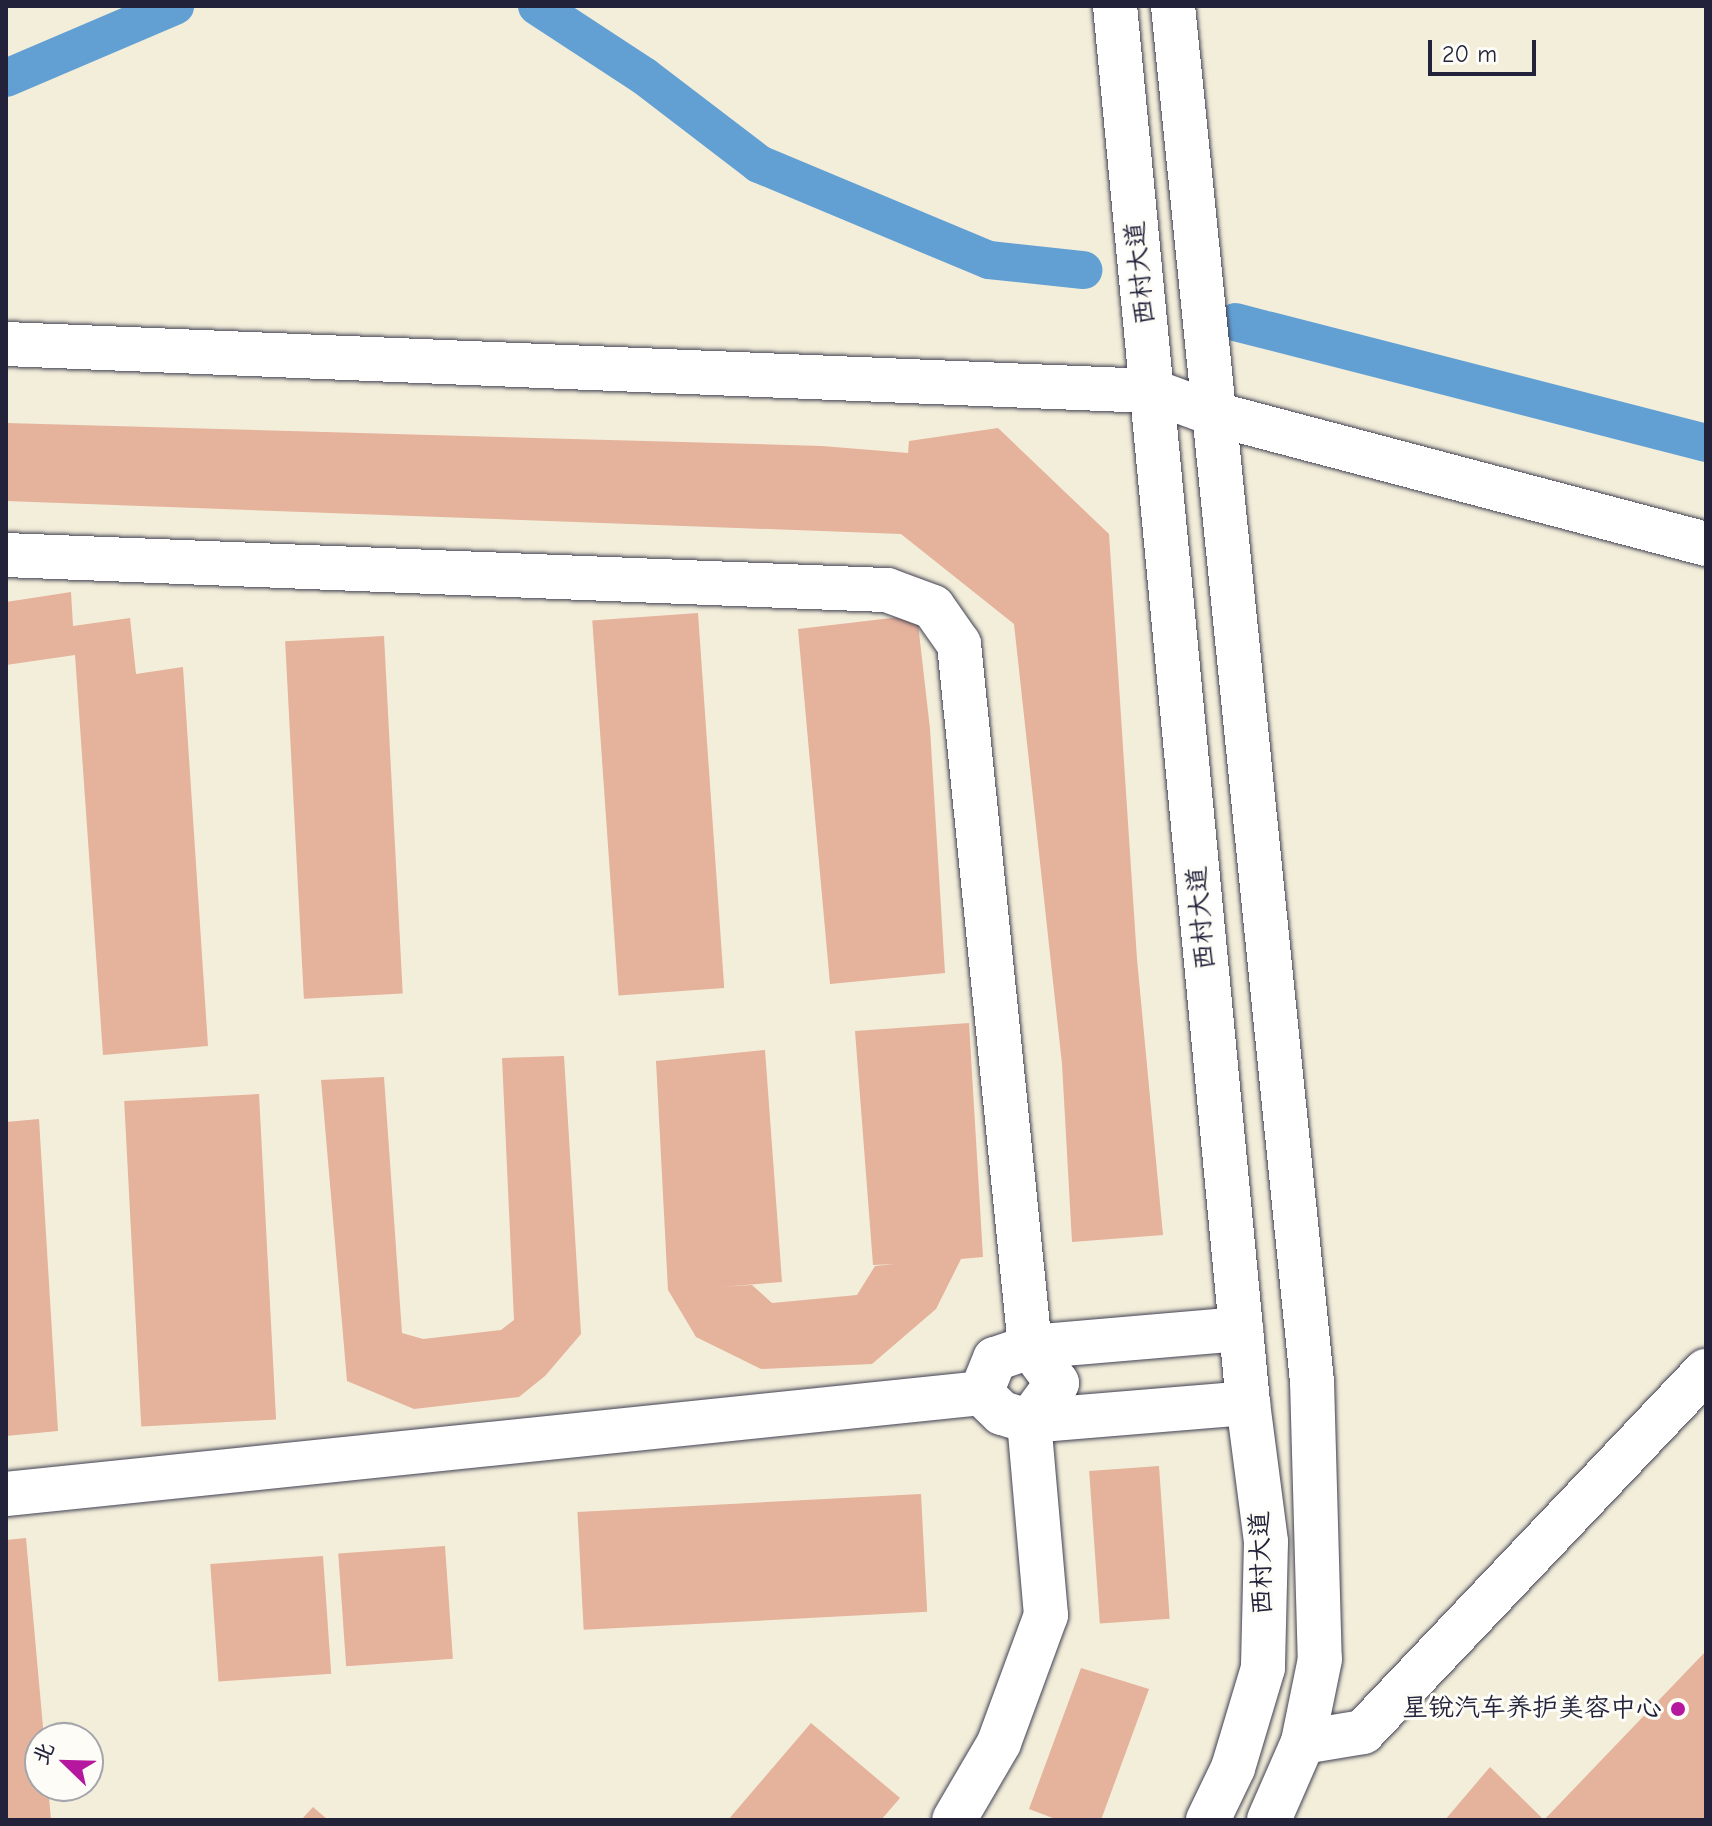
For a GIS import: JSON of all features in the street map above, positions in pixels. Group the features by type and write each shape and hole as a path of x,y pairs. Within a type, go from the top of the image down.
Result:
{"street":[{"name":"西村大道","path":"1115,6 1248,1403 1266,1542 1263,1668 1233,1768 1208,1820"},
{"name":"西村大道","path":"1173,6 1211,413 1312,1381 1320,1659 1303,1742 1269,1820"},
{"path":"6,344 1152,391 1211,413 1706,544"},
{"path":"6,555 887,590 933,607 959,644 1030,1347 1057,1383 1029,1421 1046,1615 999,1743 954,1820"},
{"path":"981,1393 995,1359 1030,1347 1241,1329"},
{"path":"1303,1742 1363,1732 1706,1371"},
{"path":"6,1494 981,1393 1002,1413 1029,1421 1248,1403"}],"building":[{"path":"6,423 822,446 908,453 909,441 998,428 1109,534 1137,959 1163,1235 1072,1242 1062,1064 1014,624 901,534 6,501"},
{"path":"71,592 73,626 130,618 136,674 183,667 208,1046 103,1055 75,655 6,665 6,602"},
{"path":"698,613 724,988 618,995 592,620"},
{"path":"917,615 930,729 945,973 830,984 798,629"},
{"path":"384,636 403,994 304,999 285,641"},
{"path":"969,1023 983,1257 961,1259 936,1309 872,1364 761,1369 696,1337 668,1290 656,1061 765,1050 782,1282 720,1287 752,1285 772,1303 857,1295 875,1266 895,1264 873,1265 855,1031"},
{"path":"564,1056 581,1334 545,1376 519,1397 414,1409 347,1381 321,1080 384,1077 402,1333 423,1339 501,1330 514,1320 502,1058"},
{"path":"259,1094 276,1420 141,1427 124,1101"},
{"path":"39,1119 58,1431 6,1436 6,1122"},
{"path":"1159,1466 1170,1619 1100,1624 1089,1471"},
{"path":"921,1494 927,1612 584,1630 577,1512"},
{"path":"26,1538 43,1722 24,1722 24,1802 49,1802 51,1820 6,1820 6,1540"},
{"path":"445,1546 453,1659 346,1666 338,1553"},
{"path":"323,1556 331,1674 219,1682 210,1564"},
{"name":"星锐汽车养护美容中心","path":"1706,1651 1706,1820 1544,1820"},
{"path":"1081,1668 1149,1689 1101,1820 1058,1820 1029,1809"},
{"path":"811,1723 900,1798 881,1820 728,1820"},
{"path":"1490,1767 1544,1820 1445,1820"},
{"path":"313,1807 328,1820 301,1820"}],"waterway":[{"path":"6,78 175,6"},
{"path":"537,6 644,76 759,164 989,260 1083,270"},
{"path":"1235,322 1706,443"}],"place":[{"name":"星锐汽车养护美容中心","path":"1678,1709"}]}
